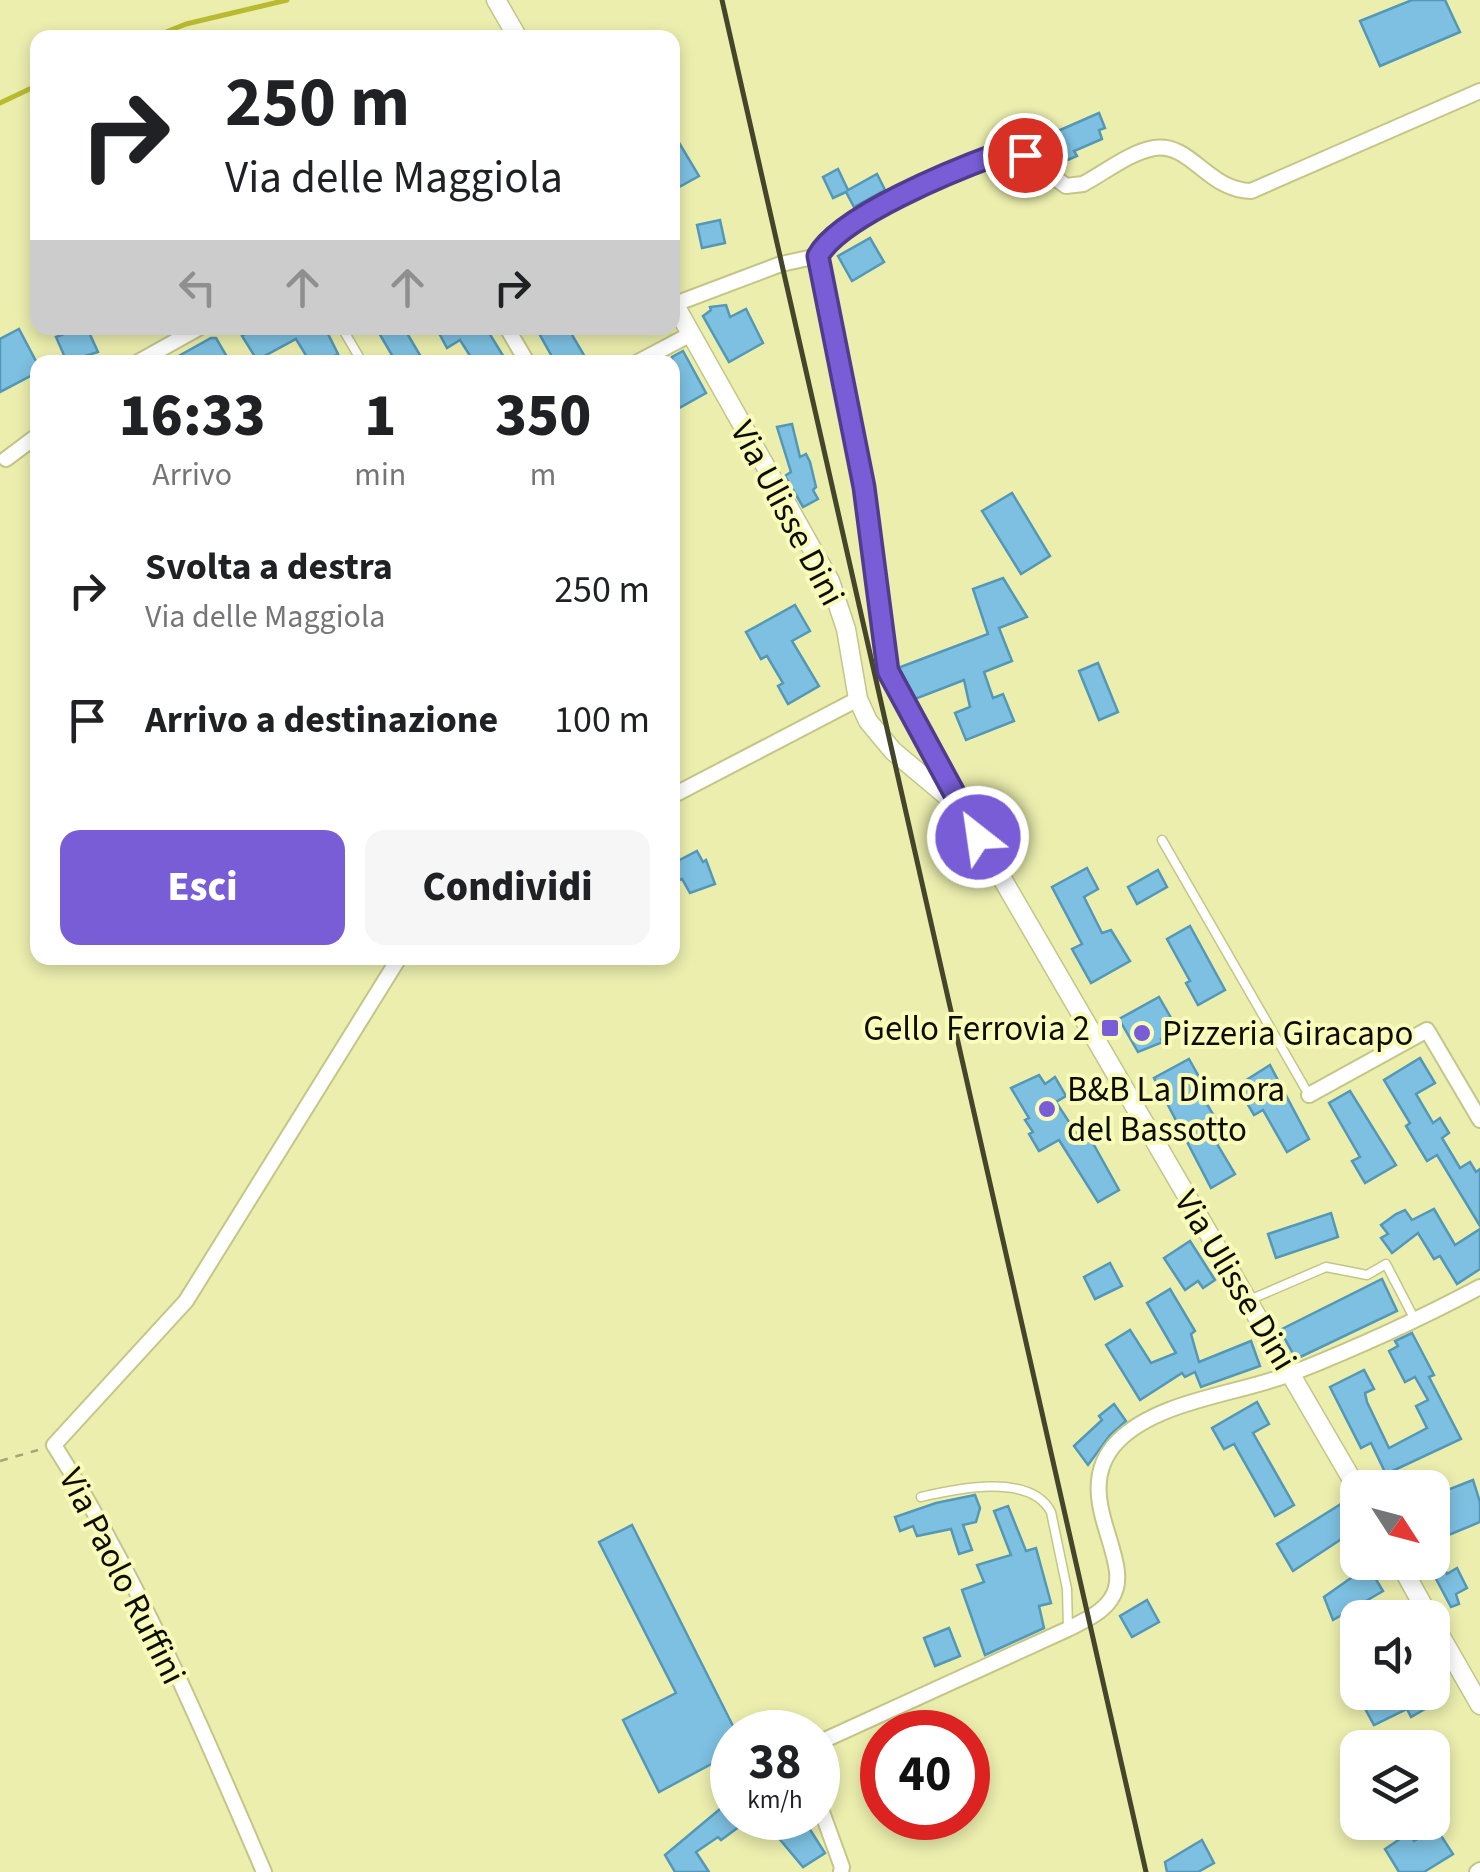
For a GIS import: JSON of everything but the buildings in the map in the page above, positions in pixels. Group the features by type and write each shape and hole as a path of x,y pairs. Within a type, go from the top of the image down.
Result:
{"street":[{"path":"496,0 513,30"},
{"path":"961,808 888,671 864,487 818,256 825,243 838,231 896,199 998,154 1020,152 1066,186 1072,186 1083,184 1144,151 1166,148 1182,154 1225,187 1252,191 1480,91"},
{"path":"680,315 781,264 818,256"},
{"name":"Via Ulisse Dini","path":"680,318 816,550 846,629 858,700 880,738 961,808 1347,1470"},
{"path":"151,355 186,335"},
{"path":"644,355 662,335"},
{"path":"6,459 30,441"},
{"path":"680,792 858,700"},
{"name":"Via Paolo Ruffini","path":"264,1872 124,1568 94,1508 54,1445 186,1301 396,965"},
{"path":"1309,1095 1427,1030 1480,1120"},
{"path":"840,1733 1068,1629 1106,1607 1117,1588 1099,1506 1100,1468 1116,1443 1141,1422 1292,1374 1480,1288"},
{"path":"1450,1653 1480,1705"},
{"path":"832,1840 841,1872"}],"lane":[{"path":"1162,840 1309,1095"},
{"path":"1247,1301 1326,1267 1367,1276 1386,1264 1414,1318"},
{"path":"921,1497 973,1485 1032,1494 1046,1504 1067,1589 1068,1629"}],"path":[{"path":"0,1460 54,1445"}],"waterway":[{"path":"171,30 287,0"},
{"path":"0,103 30,89"}],"railway":[{"path":"722,0 1146,1872"}],"place":[{"name":"Gello Ferrovia 2","path":"1110,1028"},
{"name":"Pizzeria Giracapo","path":"1142,1033"},
{"name":"B&B La Dimora del Bassotto","path":"1047,1109"}],"route":[{"path":"978,837 888,671 864,487 818,256 838,231 896,199 980,160 1016,151 1025,155"}]}
